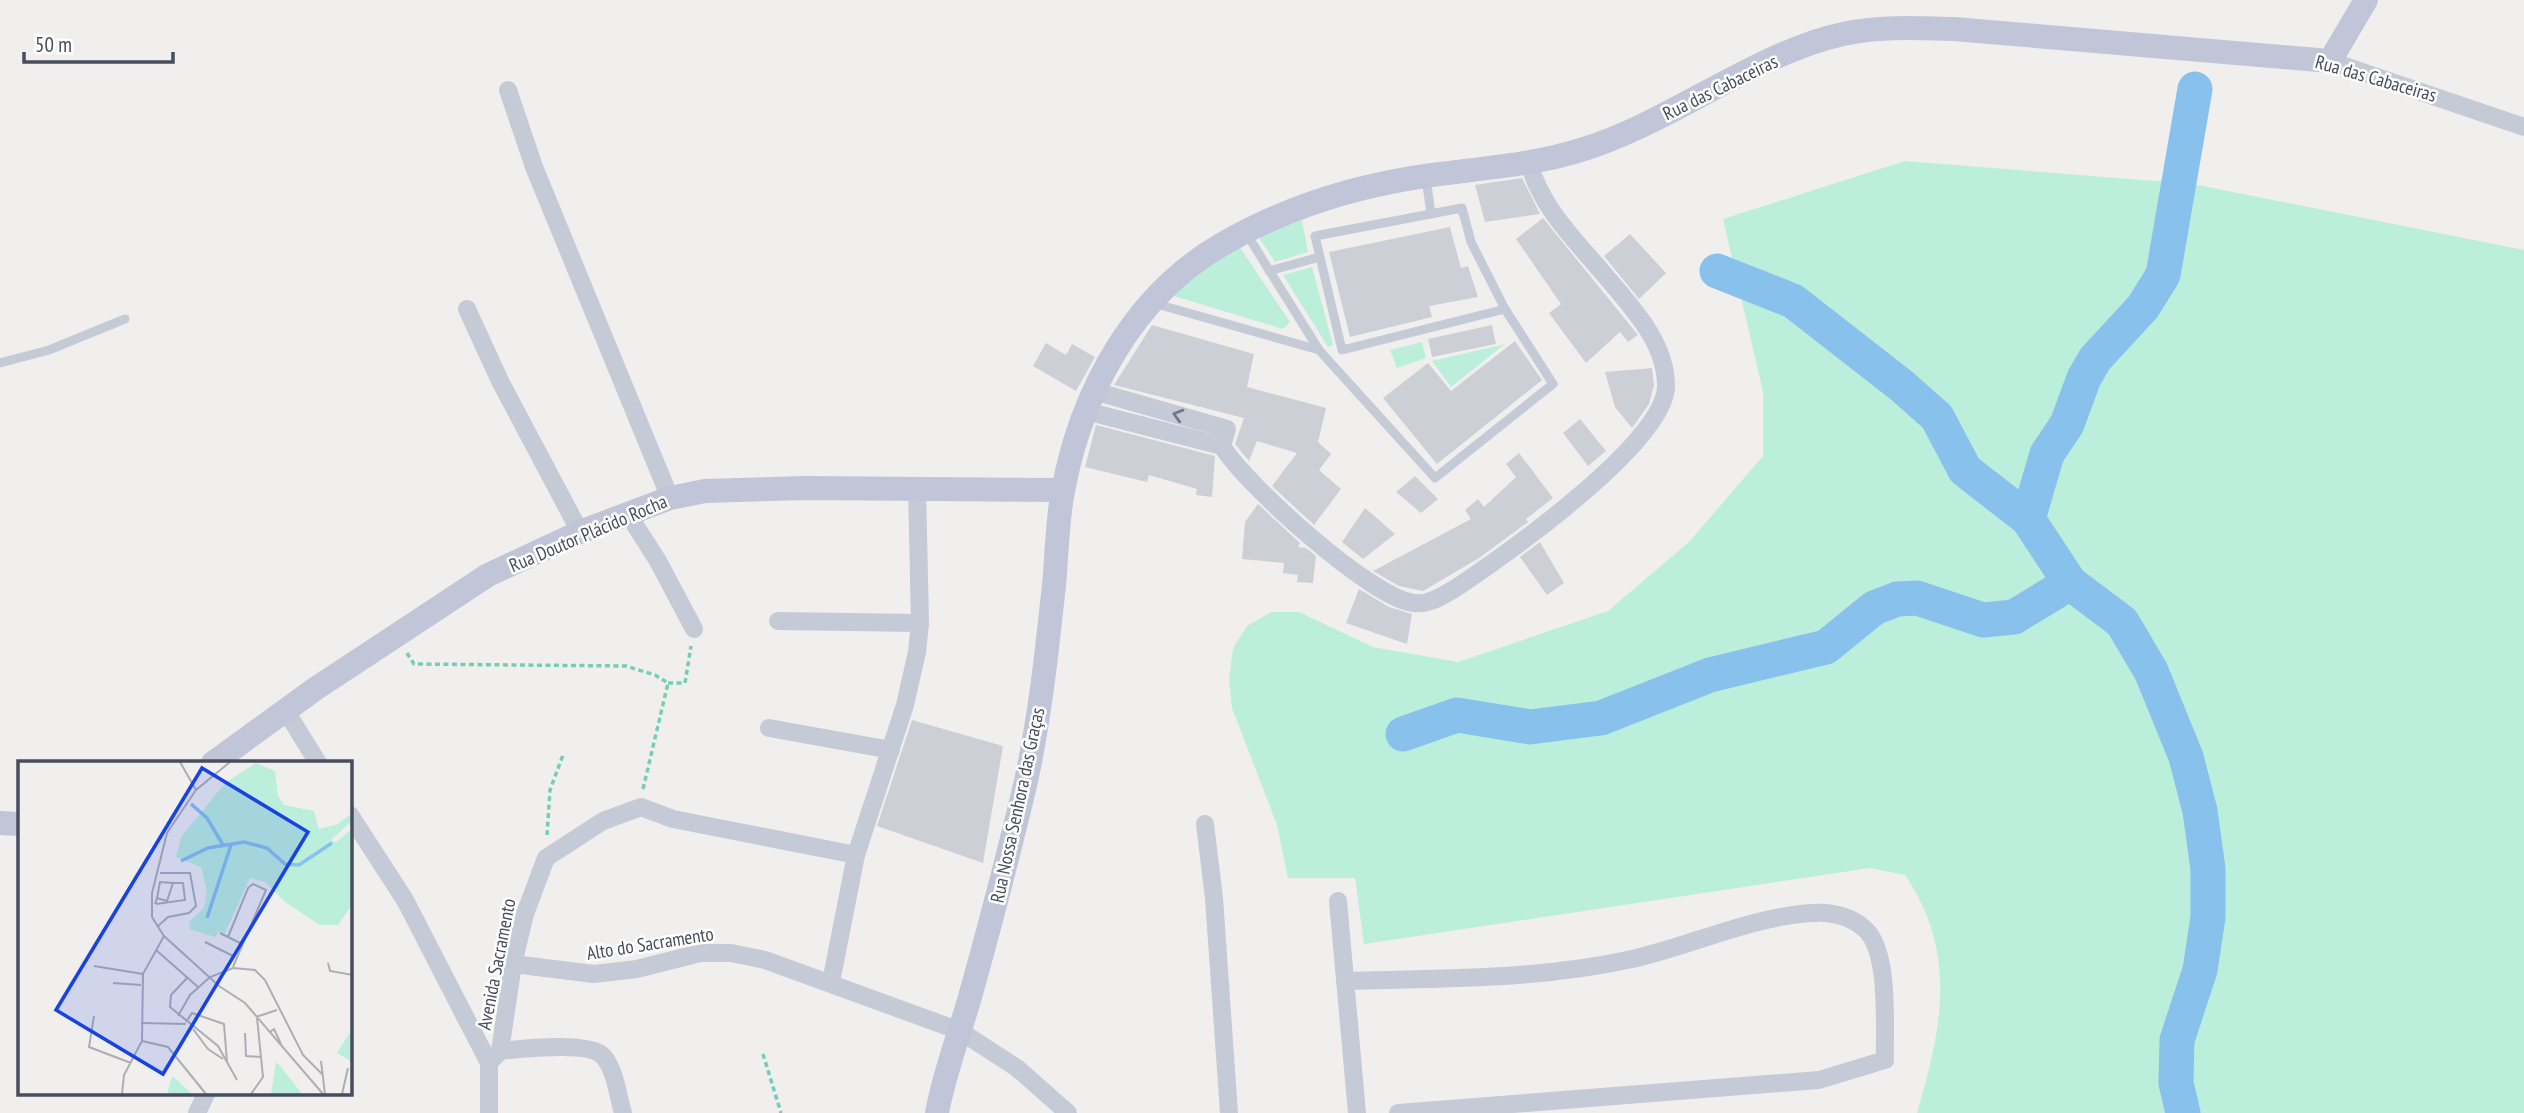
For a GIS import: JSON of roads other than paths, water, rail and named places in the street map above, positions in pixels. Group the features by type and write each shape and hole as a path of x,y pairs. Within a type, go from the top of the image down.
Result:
{"street":[{"path":"2330,61 2366,0"},
{"name":"Rua das Cabaceiras","path":"1063,490 1090,401 1124,338 1152,303 1197,260 1245,232 1332,195 1426,176 1529,162 1587,149 1625,134 1789,53 1840,34 1865,30 1954,29 2330,61 2524,127"},
{"path":"508,90 539,180 670,498"},
{"path":"1090,401 1222,446 1257,490 1353,571 1380,590 1415,603 1439,597 1467,581 1588,487 1640,438 1660,411 1666,386 1661,357 1640,318 1559,219 1533,178 1529,162"},
{"path":"467,309 500,382 580,533"},
{"path":"831,982 856,855 912,677 920,623 917,487"},
{"name":"Rua Doutor Plácido Rocha","path":"217,761 397,634 488,575 580,533 670,498 731,490 917,487 1063,490"},
{"name":"Rua Nossa Senhora das Graças","path":"937,1113 1002,885 1027,775 1050,627 1063,490"},
{"path":"628,514 658,561 694,629"},
{"path":"778,621 920,623"},
{"path":"286,711 317,761"},
{"path":"769,728 891,750"},
{"name":"Avenida Sacramento","path":"489,1113 494,1057 513,964 525,914 546,858 603,821 641,807 701,826 856,855"},
{"path":"352,818 405,900 494,1057 550,1048 594,1050 603,1056 611,1072 623,1113"},
{"path":"0,823 18,824"},
{"path":"1205,824 1214,898 1229,1113"},
{"path":"1338,901 1357,1113"},
{"path":"1345,981 1496,977 1616,962 1675,948 1771,919 1815,911 1845,916 1867,931 1882,964 1885,1060 1857,1070 1819,1080 1398,1113"},
{"name":"Alto do Sacramento","path":"513,964 573,974 594,974 637,969 700,953 731,953 783,965 960,1031 1017,1069 1068,1113"},
{"path":"197,1113 205,1096"}],"lane":[{"path":"1426,176 1432,214"},
{"path":"1245,232 1319,350 1435,478 1553,384 1505,310 1471,242 1462,208 1315,236 1342,350 1505,310"},
{"path":"1269,271 1320,257"},
{"path":"1152,303 1319,350"},
{"path":"0,363 58,347 125,319"}],"waterway":[{"path":"2028,519 2047,454 2067,424 2084,378 2095,359 2143,307 2163,275 2195,89"},
{"path":"1717,271 1793,301 1902,386 1937,417 1965,470 2028,519 2070,583 2122,622 2151,671 2186,757 2200,811 2208,869 2208,917 2200,970 2177,1040 2176,1083 2183,1113"},
{"path":"1403,734 1457,715 1530,727 1601,718 1710,675 1826,647 1874,608 1897,599 1917,598 1983,620 2014,617 2070,583"}]}
